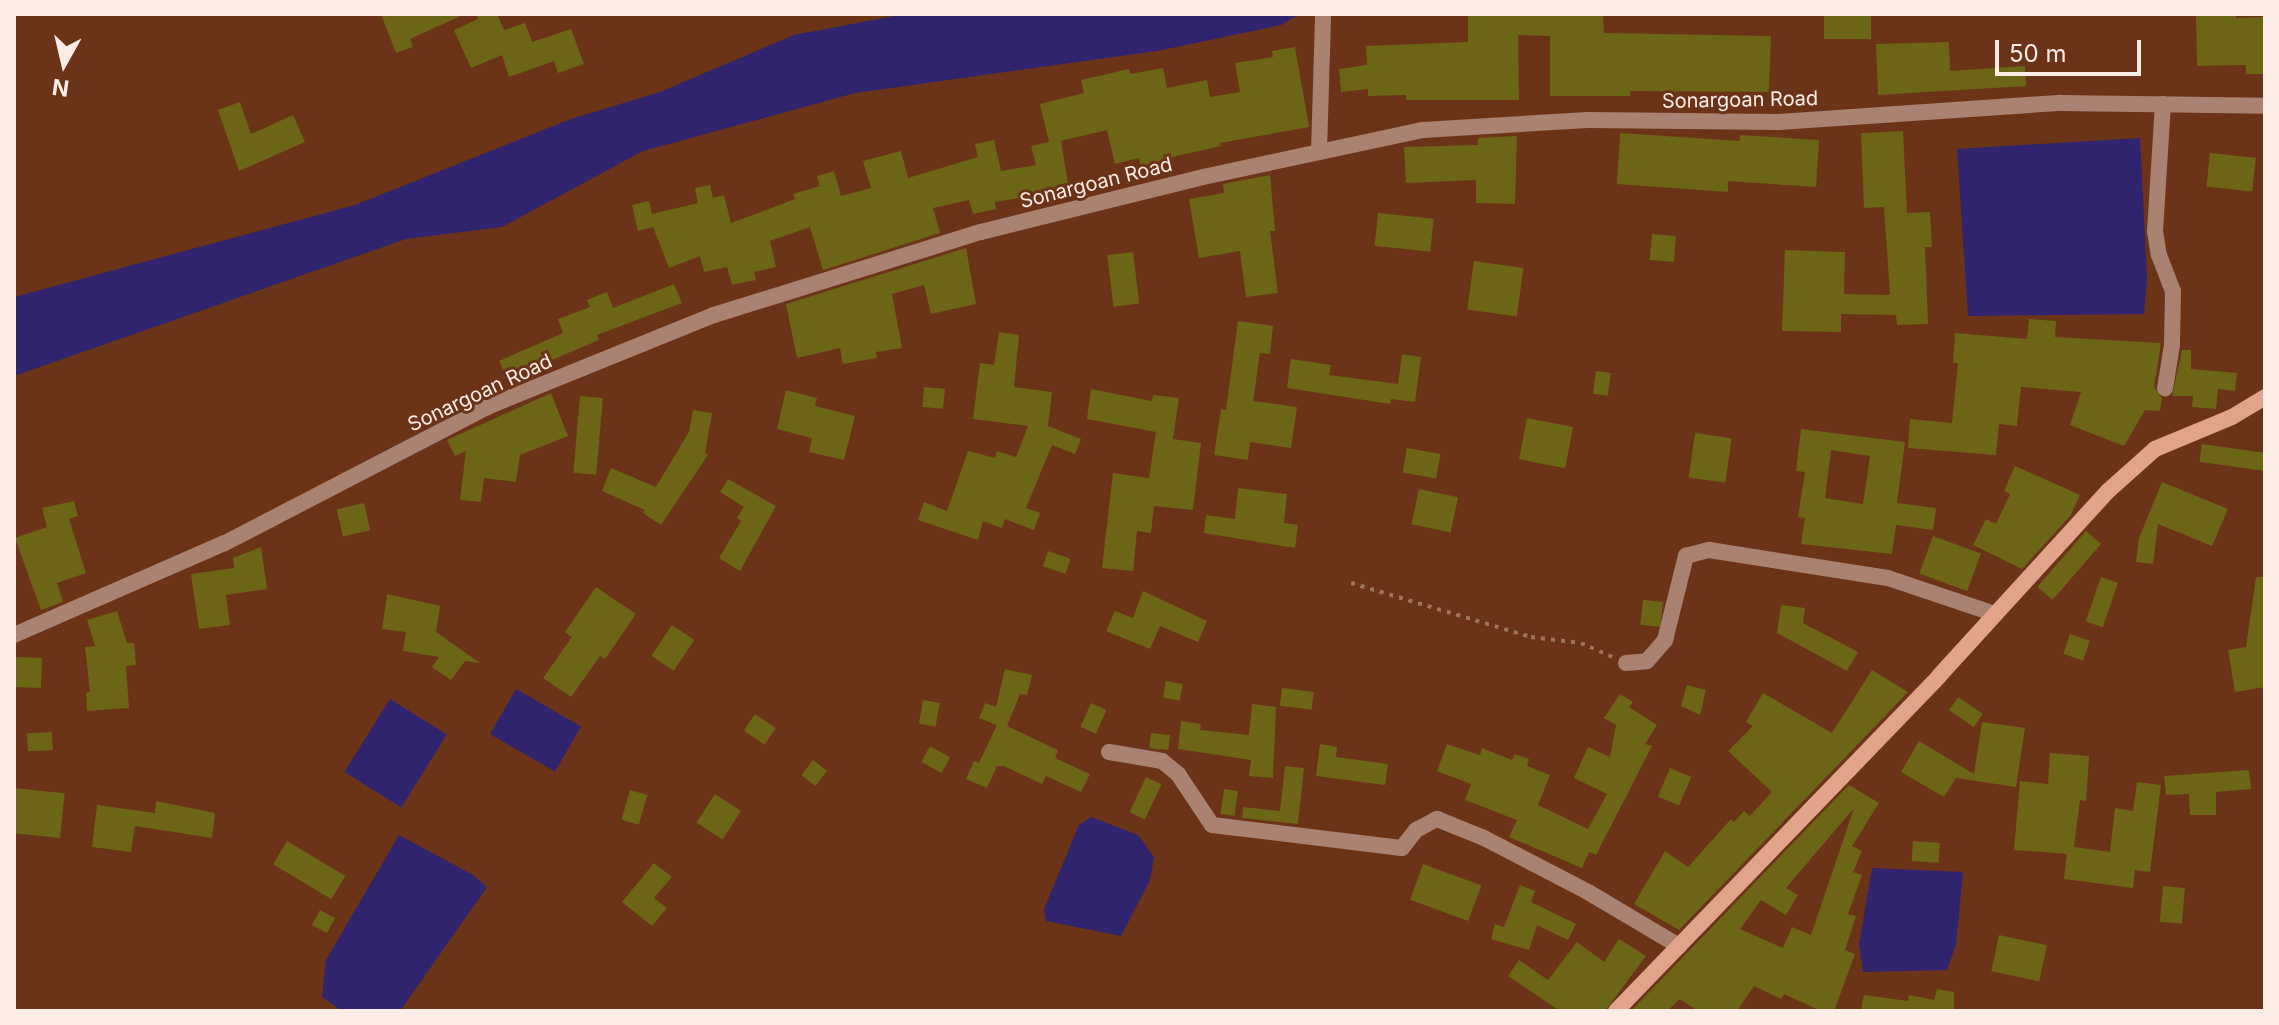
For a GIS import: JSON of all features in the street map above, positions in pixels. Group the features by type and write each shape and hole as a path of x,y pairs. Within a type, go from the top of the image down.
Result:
{"main road":[{"path":"1616,1011 1995,614 2108,491 2155,449 2232,417 2265,397"}],"street":[{"path":"1319,152 1323,14"},
{"name":"Sonargoan Road","path":"14,635 225,543 487,407 714,315 981,232 1319,152 1423,130 1588,120 1779,122 2061,103 2265,106"},
{"path":"2163,104 2155,231 2159,255 2173,291 2172,345 2165,388"},
{"path":"1626,663 1647,661 1665,640 1686,556 1709,550 1888,578 1995,614"},
{"path":"1109,752 1162,761 1178,774 1212,825 1402,848 1426,822 1437,819 1452,824 1588,892 1679,946"}],"path":[{"path":"1351,583 1531,637 1581,643 1626,663"}],"shaded area":[{"path":"905,14 1300,14 1281,25 1157,51 855,93 643,151 502,227 406,239 14,376 14,297 355,205 571,119 660,92 794,35"},
{"path":"2140,138 2147,279 2144,314 1968,316 1957,149"},
{"path":"516,689 581,726 555,772 490,734"},
{"path":"390,699 447,735 401,807 344,772"},
{"path":"1091,817 1138,835 1154,857 1150,880 1121,936 1046,921 1044,909 1079,825"},
{"path":"399,835 473,875 487,887 400,1011 342,1011 322,997 326,960"},
{"path":"1872,868 1963,872 1956,944 1947,970 1863,972 1859,944"}],"building":[{"path":"381,14 465,14 410,39 413,47 396,53"},
{"path":"476,14 497,14 504,30 525,23 532,42 571,29 584,64 558,73 554,61 509,77 502,55 471,68 454,30 478,19"},
{"path":"1468,14 1603,14 1604,33 1771,36 1769,92 1630,91 1630,96 1550,96 1550,36 1518,35 1519,100 1406,100 1406,95 1368,96 1368,89 1341,92 1339,69 1367,65 1366,46 1468,42"},
{"path":"1824,14 1871,14 1871,39 1824,39"},
{"path":"2236,14 2236,18 2265,17 2265,74 2246,74 2246,65 2197,66 2196,15"},
{"path":"1949,42 1950,71 2025,66 2026,86 1878,95 1876,44"},
{"path":"1295,47 1309,127 1220,143 1221,146 1168,158 1169,161 1141,168 1139,158 1115,164 1107,130 1061,141 1069,190 995,202 996,209 973,214 969,200 933,208 940,233 823,270 810,227 770,241 776,267 754,272 756,280 732,285 727,267 704,272 700,256 669,268 653,227 638,231 632,205 649,201 652,214 698,203 695,188 710,185 713,198 724,195 731,223 795,199 793,194 820,186 817,176 834,171 841,196 871,188 863,161 901,151 908,178 978,157 975,144 994,140 1001,171 1036,165 1031,146 1049,142 1040,104 1084,93 1081,80 1129,69 1130,74 1163,68 1167,88 1207,80 1210,97 1240,92 1235,63 1273,57 1272,51"},
{"path":"240,102 251,134 293,115 305,142 239,171 218,110"},
{"path":"1903,131 1907,213 1930,212 1932,247 1925,247 1928,324 1897,325 1896,315 1841,314 1841,332 1782,331 1785,250 1845,252 1844,294 1890,295 1884,207 1864,208 1861,133"},
{"path":"1620,133 1740,141 1740,135 1819,140 1816,187 1728,181 1728,192 1617,184"},
{"path":"1517,136 1515,204 1476,203 1476,180 1406,183 1404,147 1478,145 1478,138"},
{"path":"2210,153 2256,158 2252,192 2206,187"},
{"path":"1270,175 1275,231 1270,231 1278,293 1246,297 1240,251 1199,258 1189,199 1224,193 1223,184"},
{"path":"1378,213 1434,219 1430,252 1375,246"},
{"path":"1652,234 1676,236 1674,262 1650,260"},
{"path":"966,248 976,304 931,314 924,285 892,294 902,348 876,352 877,358 843,364 840,348 797,358 786,304"},
{"path":"1133,252 1139,304 1114,307 1107,255"},
{"path":"1474,261 1524,268 1517,316 1467,310"},
{"path":"674,284 682,303 597,335 599,340 507,379 499,361 563,333 558,319 590,307 587,300 607,292 613,308"},
{"path":"2029,319 2056,321 2055,337 2161,343 2154,387 2162,398 2160,411 2145,410 2124,446 2070,425 2081,392 2021,387 2017,426 1999,424 1996,455 1908,448 1910,419 1952,423 1958,363 1953,363 1955,333 2027,339"},
{"path":"1238,321 1273,326 1270,354 1260,353 1253,401 1297,407 1291,448 1250,442 1248,460 1214,455 1221,409 1226,410"},
{"path":"999,332 1019,335 1014,387 1052,392 1048,426 1081,439 1075,454 1052,445 1026,508 1040,513 1034,530 1005,519 1002,528 983,521 978,540 918,520 924,502 947,511 968,451 995,458 997,451 1016,457 1028,426 973,419 980,363 994,365"},
{"path":"2182,350 2191,350 2191,369 2237,373 2235,391 2218,389 2216,409 2192,407 2193,396 2172,396"},
{"path":"1402,354 1421,357 1415,402 1391,399 1390,404 1287,388 1291,359 1331,365 1329,375 1398,384"},
{"path":"1596,371 1611,373 1608,396 1593,394"},
{"path":"924,387 945,389 943,409 922,407"},
{"path":"1091,389 1152,401 1153,395 1179,398 1173,439 1201,443 1193,510 1154,506 1151,533 1137,531 1133,571 1102,568 1113,473 1149,478 1156,432 1087,419"},
{"path":"786,390 817,398 815,406 855,416 844,460 809,452 812,438 777,429"},
{"path":"551,393 568,436 520,455 516,482 484,478 481,502 460,500 466,451 455,456 447,440"},
{"path":"580,396 603,398 596,475 573,473"},
{"path":"693,410 712,413 705,453 708,455 661,525 643,513 645,510 602,491 611,468 656,487 689,432"},
{"path":"1527,418 1573,427 1565,468 1519,459"},
{"path":"1801,429 1905,442 1897,503 1936,508 1933,530 1896,525 1892,554 1801,544 1805,518 1798,517 1805,472 1796,471","holes":["1831,450 1870,456 1863,504 1825,498"]},
{"path":"1695,433 1732,438 1725,483 1689,478"},
{"path":"2202,444 2265,453 2263,471 2199,462"},
{"path":"1407,448 1440,454 1436,479 1403,473"},
{"path":"2015,466 2080,495 2071,515 2022,569 1973,545 1986,519 1996,524 2010,494 2004,491"},
{"path":"728,479 776,506 740,571 719,558 741,521 737,518 744,507 720,492"},
{"path":"2162,482 2228,509 2212,546 2158,524 2153,564 2136,562 2139,538"},
{"path":"1238,488 1287,494 1284,523 1298,525 1295,548 1204,533 1206,515 1235,519"},
{"path":"1419,489 1458,497 1451,533 1412,524"},
{"path":"74,501 78,516 69,519 86,573 57,583 63,602 41,610 15,538 47,527 42,508"},
{"path":"364,503 370,530 343,537 337,509"},
{"path":"2086,531 2101,544 2053,600 2037,587"},
{"path":"1933,536 1981,553 1967,591 1919,574"},
{"path":"261,547 267,589 226,595 230,625 199,629 191,574 234,568 233,558"},
{"path":"1048,551 1071,559 1065,574 1043,566"},
{"path":"2101,577 2118,583 2103,627 2086,621"},
{"path":"2256,577 2265,577 2265,687 2235,692 2228,650 2246,647"},
{"path":"596,587 636,614 605,659 600,656 571,697 543,678 572,637 565,632"},
{"path":"1143,591 1207,621 1198,642 1160,626 1150,649 1106,631 1115,611 1133,618"},
{"path":"387,594 440,606 436,632 480,663 465,661 451,680 432,667 439,657 403,651 406,632 382,629"},
{"path":"1643,600 1663,602 1660,627 1640,625"},
{"path":"1781,605 1805,608 1803,623 1858,652 1847,671 1777,633"},
{"path":"117,611 127,643 134,643 136,665 126,666 129,708 87,711 86,693 90,692 85,647 95,646 87,620"},
{"path":"672,625 694,640 674,671 651,656"},
{"path":"2070,634 2090,641 2083,661 2063,654"},
{"path":"15,657 42,658 41,688 14,687"},
{"path":"1005,669 1032,675 1027,695 1020,694 1007,726 1058,750 1055,758 1090,774 1081,792 1046,776 1042,784 1004,766 997,766 987,788 966,779 974,761 979,763 997,725 979,718 985,703 996,707"},
{"path":"1872,670 1908,692 1679,930 1634,904 1665,851 1688,867 1731,819 1734,822 1744,811 1750,816 1772,792 1728,751 1753,726 1746,722 1763,693 1832,733"},
{"path":"1166,681 1183,684 1180,701 1163,698"},
{"path":"1687,685 1706,690 1700,715 1681,706"},
{"path":"1282,688 1314,692 1312,710 1280,706"},
{"path":"1620,694 1633,702 1629,707 1657,725 1645,744 1652,746 1596,855 1589,852 1582,868 1509,837 1517,820 1465,800 1471,784 1437,771 1447,744 1480,755 1482,748 1512,760 1515,754 1529,759 1527,766 1550,775 1538,805 1588,829 1607,794 1574,778 1588,747 1610,757 1616,725 1604,718"},
{"path":"1958,697 1983,714 1974,727 1949,710"},
{"path":"923,700 940,703 936,727 919,724"},
{"path":"1091,703 1107,710 1096,734 1080,727"},
{"path":"1252,704 1276,707 1273,778 1249,776 1251,760 1178,749 1181,721 1201,724 1200,730 1249,735"},
{"path":"755,714 776,728 765,745 744,731"},
{"path":"1982,722 2025,728 2016,787 1956,778 1944,797 1901,772 1919,741 1974,774"},
{"path":"52,732 53,750 28,751 27,733"},
{"path":"1151,733 1170,735 1168,750 1149,748"},
{"path":"1320,744 1337,747 1336,757 1388,764 1385,785 1316,776"},
{"path":"930,746 950,757 941,773 921,762"},
{"path":"2050,753 2089,756 2086,801 2080,800 2074,847 2110,852 2115,808 2133,811 2137,782 2161,785 2150,872 2135,870 2133,888 2064,879 2067,854 2014,850 2020,781 2048,784"},
{"path":"813,760 827,771 815,786 801,775"},
{"path":"1285,766 1304,768 1298,824 1242,818 1243,807 1280,811"},
{"path":"1670,768 1691,777 1679,806 1658,797"},
{"path":"2249,770 2251,789 2216,792 2216,815 2190,815 2189,794 2166,795 2164,776"},
{"path":"1146,777 1161,784 1145,820 1130,812"},
{"path":"1849,785 1879,803 1852,846 1862,851 1853,872 1862,875 1848,914 1856,916 1845,950 1855,954 1834,1011 1821,1011 1784,994 1781,999 1754,986 1737,1011 1698,1011 1680,999 1667,1011 1631,1011","holes":["1854,808 1811,935 1792,927 1783,948 1740,929 1761,900 1786,915 1798,895 1786,888"]},
{"path":"14,788 65,793 60,838 14,833"},
{"path":"1224,789 1238,791 1234,816 1221,814"},
{"path":"630,790 647,795 639,825 621,820"},
{"path":"715,794 741,811 722,839 696,823"},
{"path":"156,801 215,813 212,838 135,826 131,852 92,847 97,805 155,813"},
{"path":"287,841 345,876 331,899 273,864"},
{"path":"1913,841 1940,843 1939,863 1912,861"},
{"path":"654,863 672,877 654,898 667,908 652,926 622,902"},
{"path":"1423,864 1481,885 1468,921 1410,900"},
{"path":"1520,885 1535,891 1531,902 1576,924 1568,940 1537,925 1529,950 1491,939 1495,924 1504,927"},
{"path":"2163,886 2185,888 2182,924 2160,922"},
{"path":"320,910 335,918 327,933 312,925"},
{"path":"1999,935 2047,945 2039,981 1991,971"},
{"path":"1619,939 1646,956 1605,1011 1560,1011 1508,976 1519,960 1548,980 1577,942 1604,962"},
{"path":"1937,989 1954,992 1954,1011 1861,1011 1864,995 1908,1001 1909,995 1934,1000"}]}
